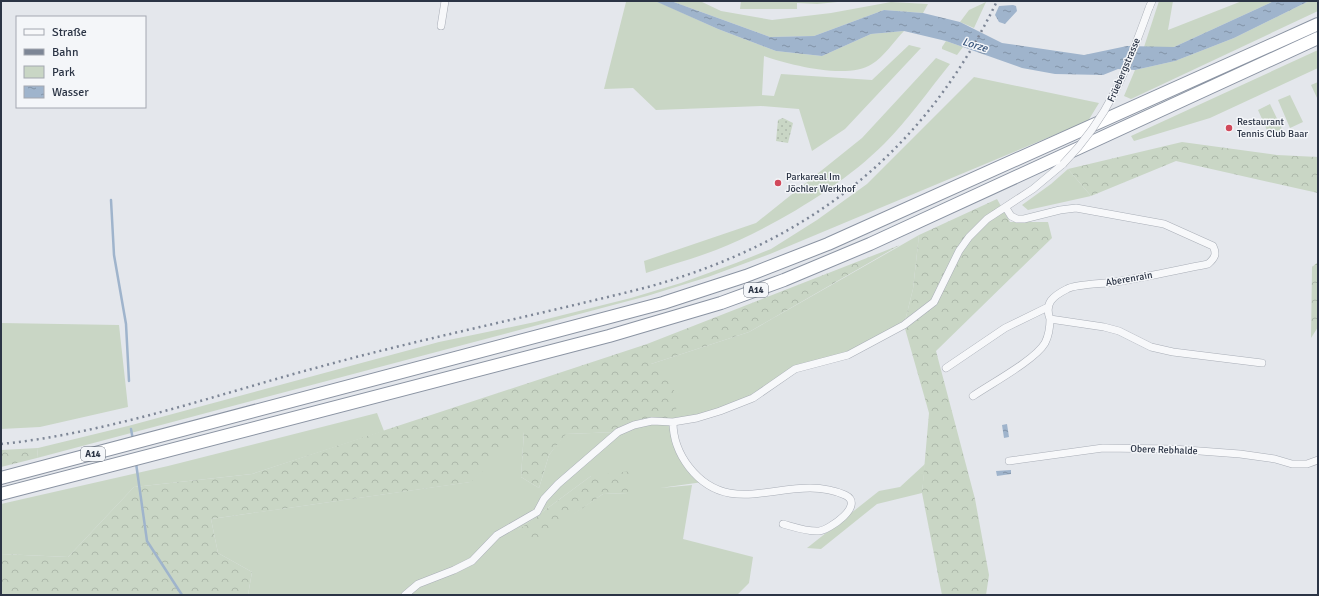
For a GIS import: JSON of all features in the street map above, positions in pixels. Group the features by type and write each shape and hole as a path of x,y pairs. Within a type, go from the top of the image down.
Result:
{"highway":[{"name":"A14","path":"1,478 663,303 766,269 864,228 1318,24"},
{"name":"A14","path":"1,494 609,336 734,298 790,278 870,244 1318,38"}],"street":[{"path":"441,26 445,1"},
{"name":"Früebergstrasse","path":"405,595 418,584 454,570 472,561 497,535 538,512 544,499 558,484 618,432 634,425 652,421 673,422 697,418 753,398 795,369 848,355 904,325 934,302 959,251 969,238 988,219 1033,189 1063,164 1094,129 1118,89 1150,4"},
{"name":"Aberenrain","path":"1006,208 1011,216 1017,219 1024,219 1060,210 1076,208 1164,224 1213,246 1215,252 1214,258 1208,264 1114,282 1069,288 1057,295 1048,303 1048,307"},
{"path":"946,368 1005,328 1048,307 1050,328 1045,342 1036,354 973,396"},
{"path":"1050,319 1104,327 1119,331 1151,347 1173,352 1262,363"},
{"path":"673,422 673,433 684,460 703,482 716,490 730,494 747,495 792,488 810,488 845,495 850,501 850,508 845,516 824,530 813,531 783,524"},
{"name":"Obere Rebhalde","path":"1009,461 1103,448 1173,448 1240,454 1275,459 1292,464 1307,464 1318,460"}],"green space":[{"path":"622,1 656,1 718,29 776,51 822,56 871,34 904,31 881,57 862,69 834,71 803,67 764,56 762,95 774,96 781,74 872,80 909,45 921,48 845,129 812,151 799,109 761,106 656,110 633,88 604,89 626,2"},
{"path":"671,1 700,1 721,11 772,20 831,13 891,2 928,4 923,13 884,10 814,36 770,37"},
{"path":"741,1 848,1 817,4 797,3 797,9 740,9"},
{"path":"1159,1 1173,1 1168,30 1242,1 1274,1 1174,47 1144,47"},
{"path":"1309,1 1318,1 1318,11 1131,99 1124,96 1135,70 1175,61 1234,38"},
{"path":"986,2 974,28 960,22 969,10"},
{"path":"946,41 963,47 957,55 942,49"},
{"path":"1318,50 1318,68 1210,118 1134,141 1131,136"},
{"path":"936,58 950,64 893,135 867,160 848,175 783,218 738,241 699,256 646,273 644,261 756,223 862,138"},
{"path":"974,77 1099,103 1088,121 770,254 708,277 647,296 37,458 38,448 128,426 439,342 535,322 631,298 681,283 771,249 817,220 867,184"},
{"path":"1318,82 1318,100 1311,85"},
{"path":"1290,95 1303,122 1290,128 1278,100"},
{"path":"1270,104 1283,131 1270,137 1258,110"},
{"path":"783,118 793,123 788,143 776,141 778,120"},
{"path":"1182,142 1277,155 1318,157 1318,193 1176,161 1091,196 1068,169"},
{"path":"1068,169 1091,196 1028,210 1022,205 1051,184"},
{"path":"997,199 1010,222 1048,222 1052,238 936,351 975,499 989,575 986,595 942,595 922,493 929,413 904,325 913,289 919,235"},
{"path":"919,235 913,289 904,325 863,347 795,369 753,398 673,422 678,449 703,482 660,488 692,485 683,539 753,557 749,583 737,595 248,595 252,572 218,553 211,519 470,482 524,431 521,477 539,488 549,455 565,434 618,432 651,364 749,332","holes":["591,476 628,493 603,494 573,514 518,530"]},
{"path":"900,245 749,332 651,364 670,380 678,401 673,422 652,421 618,432 566,434 549,455 539,488 521,477 524,432 471,482 211,519 218,553 252,572 248,595 1,595 1,554 68,557 134,487 252,474 647,344"},
{"path":"1318,262 1318,327 1311,338 1312,267"},
{"path":"1,323 119,325 128,407 40,427 1,429"},
{"path":"377,413 384,431 252,474 134,487 68,557 1,554 1,504 168,466"},
{"path":"38,448 37,458 1,467 1,450"},
{"path":"925,464 922,493 877,504 821,549 807,548 879,491 900,487"},
{"path":"631,471 628,493 603,494 535,541 518,530 591,476"}],"water":[{"name":"Lorze","path":"655,1 671,1 770,37 814,36 884,10 923,13 960,22 1002,43 1084,55 1127,46 1174,47 1274,1 1309,1 1234,38 1175,61 1135,70 1118,69 1103,75 1055,74 1022,68 946,41 904,31 871,34 822,56 776,51 718,29"},
{"path":"999,6 1016,6 1017,11 1005,24 999,22 995,15"},
{"path":"1007,424 1009,437 1004,438 1002,425"},
{"path":"1011,470 1011,474 997,476 996,471"}],"waterway":[{"path":"111,200 114,255 126,324 129,381"},
{"path":"131,429 133,440"},
{"path":"136,463 147,541 182,595"}],"railway":[{"path":"1,444 41,439 122,422 360,356 648,287 706,268 760,245 810,217 856,184 897,146 934,103 968,55 997,1"}],"place":[{"name":"Restaurant Tennis Club Baar","path":"1229,128"},
{"name":"Parkareal Im Jöchler Werkhof","path":"778,183"}]}
